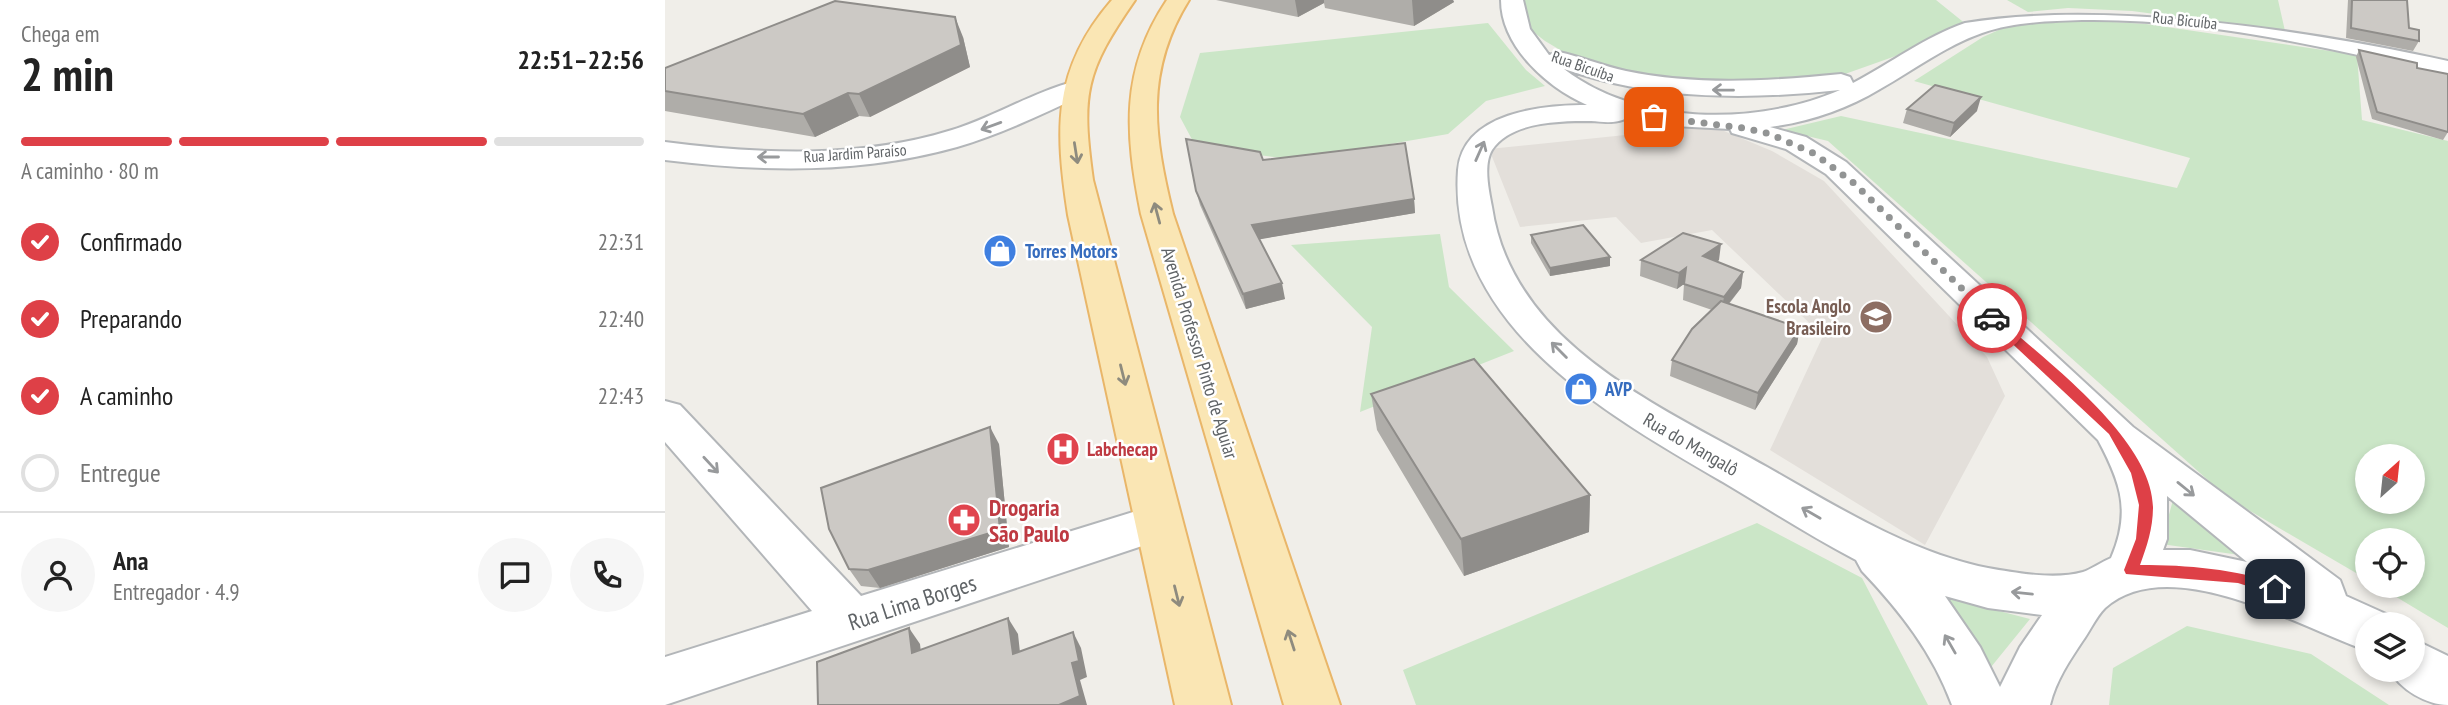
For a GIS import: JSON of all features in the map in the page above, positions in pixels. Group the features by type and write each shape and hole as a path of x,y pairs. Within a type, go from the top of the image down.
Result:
{"main road":[{"path":"1124,0 1097,37 1083,64 1076,89 1075,147 1088,229 1203,705"},
{"name":"Avenida Professor Pinto de Aguiar","path":"1178,0 1157,35 1148,70 1140,116 1143,155 1159,221 1312,705"}],"street":[{"name":"Rua Bicuíba","path":"1512,0 1515,21 1544,65 1581,93 1601,102 1654,117 1711,122 1784,117 1835,102 1972,29 2018,19 2091,13 2222,24 2448,68"},
{"name":"Rua Bicuíba","path":"1530,46 1611,76 1703,89 1772,89 1888,75"},
{"path":"1581,93 1588,81 1611,76"},
{"name":"Rua Jardim Paraíso","path":"665,151 699,156 759,157 885,153 933,144 985,128 1076,89"},
{"path":"1772,89 1800,98 1805,103 1806,111"},
{"name":"Rua do Mangalô","path":"1654,117 1583,112 1527,119 1486,138 1477,150 1474,168 1477,223 1487,259 1504,290 1535,325 1611,395 1864,544 1931,572 1981,587 2029,594 2190,571 2238,577 2294,595 2355,623"},
{"name":"Rua do Mangalô","path":"1711,122 1770,134 1796,144 1836,168 2114,431 2355,619"},
{"path":"665,415 852,621"},
{"name":"Rua do Mangalô","path":"2022,705 2025,690 2053,640 2111,581 2143,539 2146,505 2138,473 2114,431"},
{"name":"Rua Lima Borges","path":"665,681 1159,522"},
{"name":"Rua do Mangalô","path":"1864,544 1918,597 1950,642 1980,705"},
{"path":"2425,670 2448,686"}],"shaded area":[{"name":"Escola Anglo Brasileiro","path":"1712,126 1772,151 1824,181 1987,357 2005,396 1925,545 1770,450 1823,336 1712,230 1641,243 1616,217 1520,227 1489,149"}],"green space":[{"path":"1509,0 1936,0 1972,29 1828,80 1693,87 1577,60 1545,41 1505,10"},
{"path":"2007,0 2278,0 2285,31 2132,11 2068,8 2028,12"},
{"path":"2028,17 2146,24 2357,55 2362,120 2448,141 2448,628 2398,598 2425,598 2425,528 2355,528 2355,572 2228,498 1828,141 1782,130 1841,116 2177,188 2190,158 1914,81 1983,37"},
{"path":"1488,23 1526,70 1545,86 1486,101 1448,134 1297,160 1196,147 1180,117 1200,53"},
{"path":"1440,234 1449,287 1514,351 1360,412 1372,327 1291,245"},
{"path":"2173,500 2247,556 2161,544"},
{"path":"1757,523 1862,578 1928,705 1416,705 1403,670"},
{"path":"1937,595 2030,619 1987,672"},
{"path":"2187,626 2311,654 2389,705 2109,705 2113,668"}],"building":[{"path":"2352,0 2407,0 2409,28 2419,30 2419,41 2351,28"},
{"path":"835,1 955,17 961,45 859,94 848,93 803,114 665,91 665,68"},
{"path":"2359,50 2417,63 2417,68 2448,74 2448,132 2377,112"},
{"path":"1935,85 1981,97 1954,123 1907,109"},
{"path":"1186,139 1260,152 1263,160 1405,143 1414,199 1252,225 1282,283 1243,294 1196,191"},
{"path":"1583,225 1610,257 1550,268 1531,235"},
{"path":"1683,233 1721,244 1703,256 1743,272 1724,297 1684,284 1686,268 1679,273 1641,260"},
{"path":"1721,301 1800,328 1758,393 1672,360 1692,329"},
{"path":"1474,359 1590,495 1461,539 1371,394"},
{"path":"990,427 1000,530 868,570 849,569 829,529 821,488"},
{"path":"1008,618 1013,654 1073,632 1079,661 1072,663 1080,696 1059,705 818,705 817,662 909,628 912,653"}],"way so far":[{"path":"1654,117 1744,128 1770,134 1815,154 1855,184 1992,318"}],"place":[{"name":"Torres Motors","path":"1000,251"},
{"name":"Escola Anglo Brasileiro","path":"1876,317"},
{"name":"AVP","path":"1581,389"},
{"name":"Labchecap","path":"1063,449"},
{"name":"Drogaria São Paulo","path":"964,520"}],"route":[{"path":"1992,318 2114,431 2138,473 2146,505 2143,539 2131,570 2190,571 2238,577 2275,589"}]}
